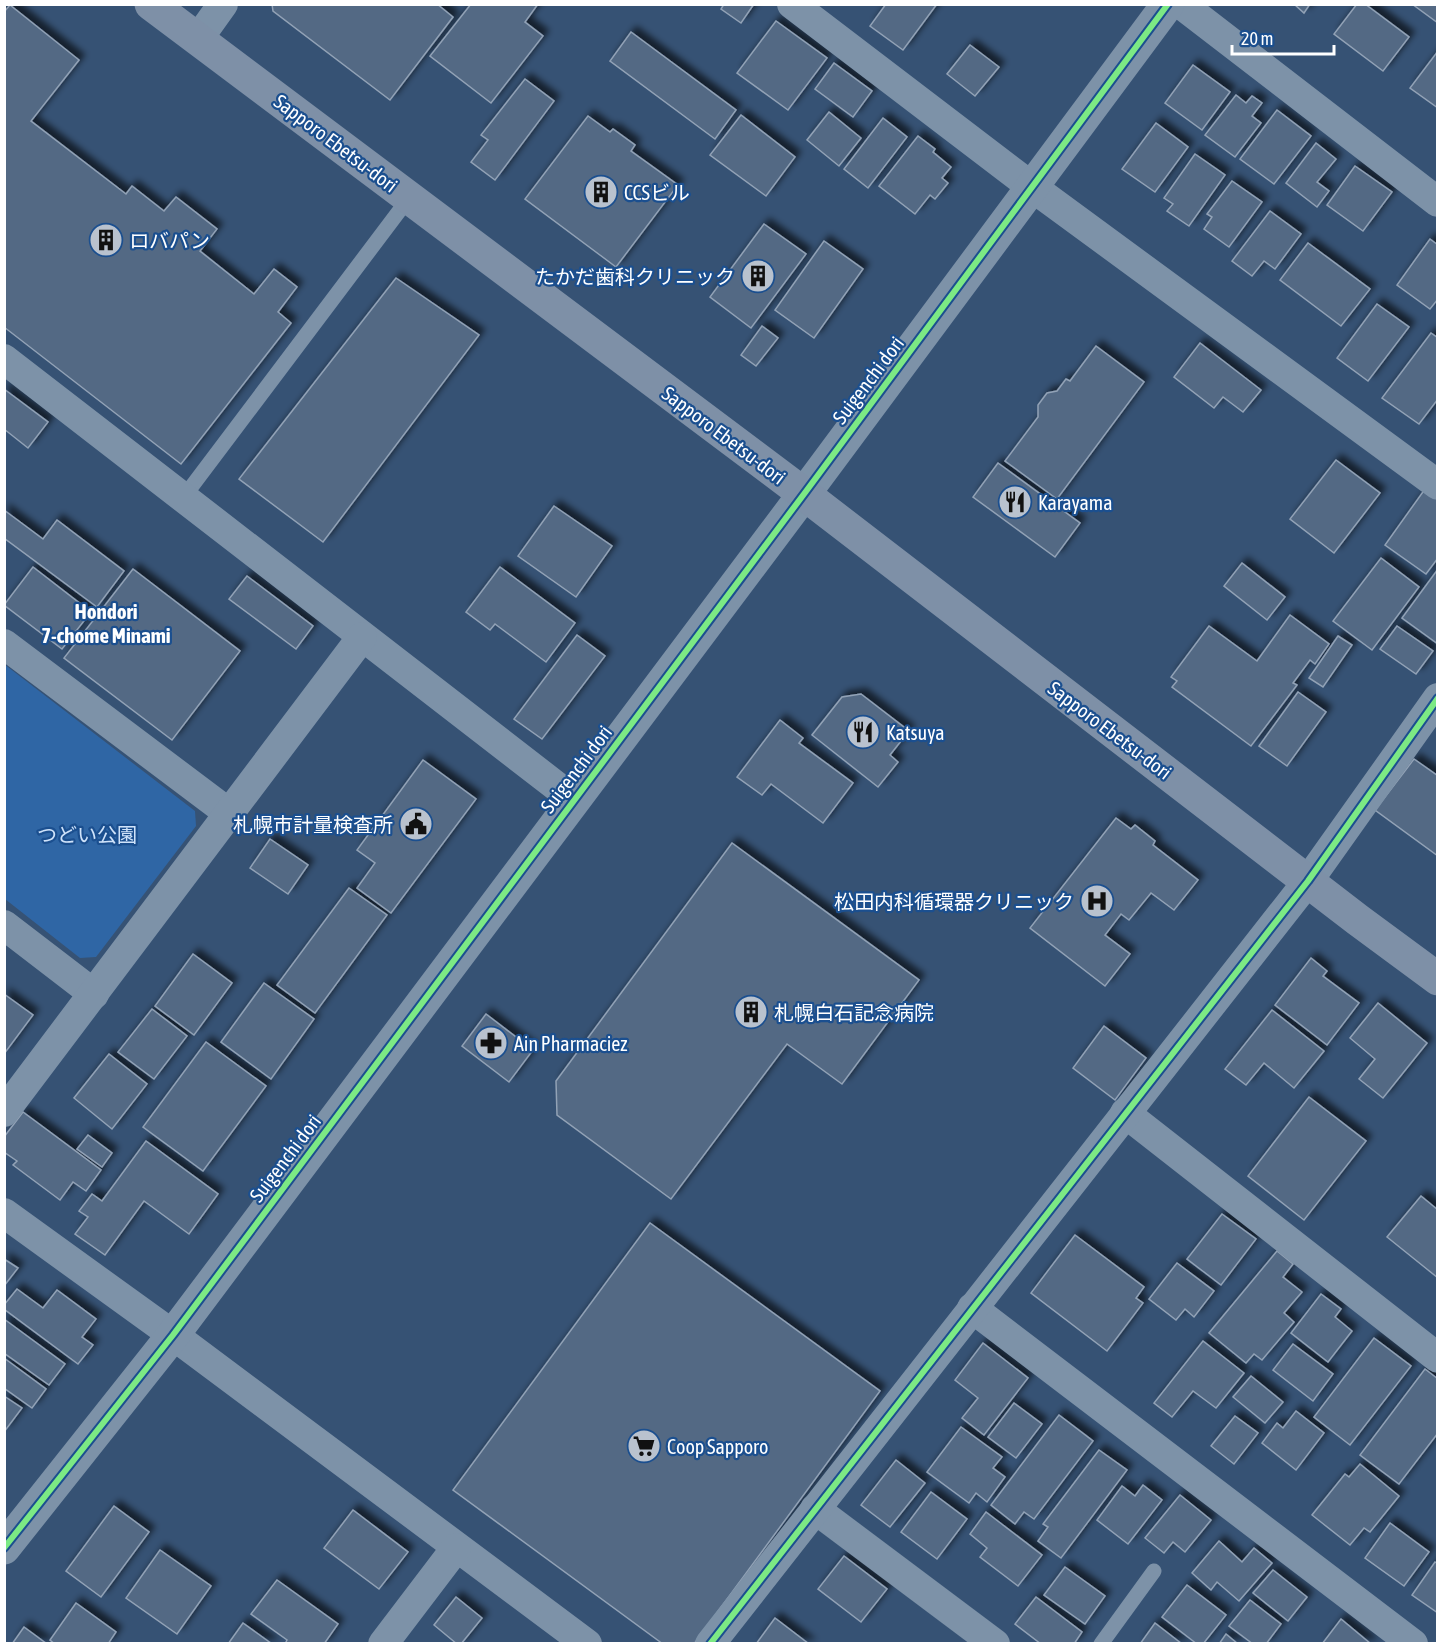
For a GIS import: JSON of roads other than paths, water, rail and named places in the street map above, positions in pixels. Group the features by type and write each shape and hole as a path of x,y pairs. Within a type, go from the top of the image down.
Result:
{"highway":[{"name":"Sapporo Ebetsu-dori","path":"151,4 804,494 1437,979"}],"street":[{"path":"198,39 224,4"},
{"path":"792,4 1032,187 1437,485"},
{"name":"Suigenchi dori","path":"4,1548 173,1335 804,494 1168,4"},
{"path":"1182,4 1437,202"},
{"path":"4,359 573,799"},
{"path":"4,1112 362,637"},
{"path":"4,644 230,814"},
{"path":"710,1644 1308,881 1437,698"},
{"path":"4,925 94,994"},
{"path":"1125,1113 1437,1358"},
{"path":"4,1213 173,1335 586,1644"},
{"path":"972,1308 1413,1644"},
{"path":"815,1509 995,1644"},
{"path":"383,1644 456,1548"}],"lane":[{"path":"183,498 409,198"},
{"path":"1101,1644 1154,1571"}],"place":[{"name":"CCSビル","path":"601,192"},
{"name":"ロバパン","path":"106,240"},
{"name":"たかだ歯科クリニック","path":"758,276"},
{"name":"Karayama","path":"1015,502"},
{"name":"Katsuya","path":"863,732"},
{"name":"札幌市計量検査所","path":"416,824"},
{"name":"松田内科循環器クリニック","path":"1097,901"},
{"name":"札幌白石記念病院","path":"751,1012"},
{"name":"Ain Pharmaciez","path":"491,1043"},
{"name":"Coop Sapporo","path":"644,1446"}],"district":[{"name":"Hondori 7-chome Minami","path":"106,623"}],"park label":[{"name":"つどい公園","path":"87,834"}]}
